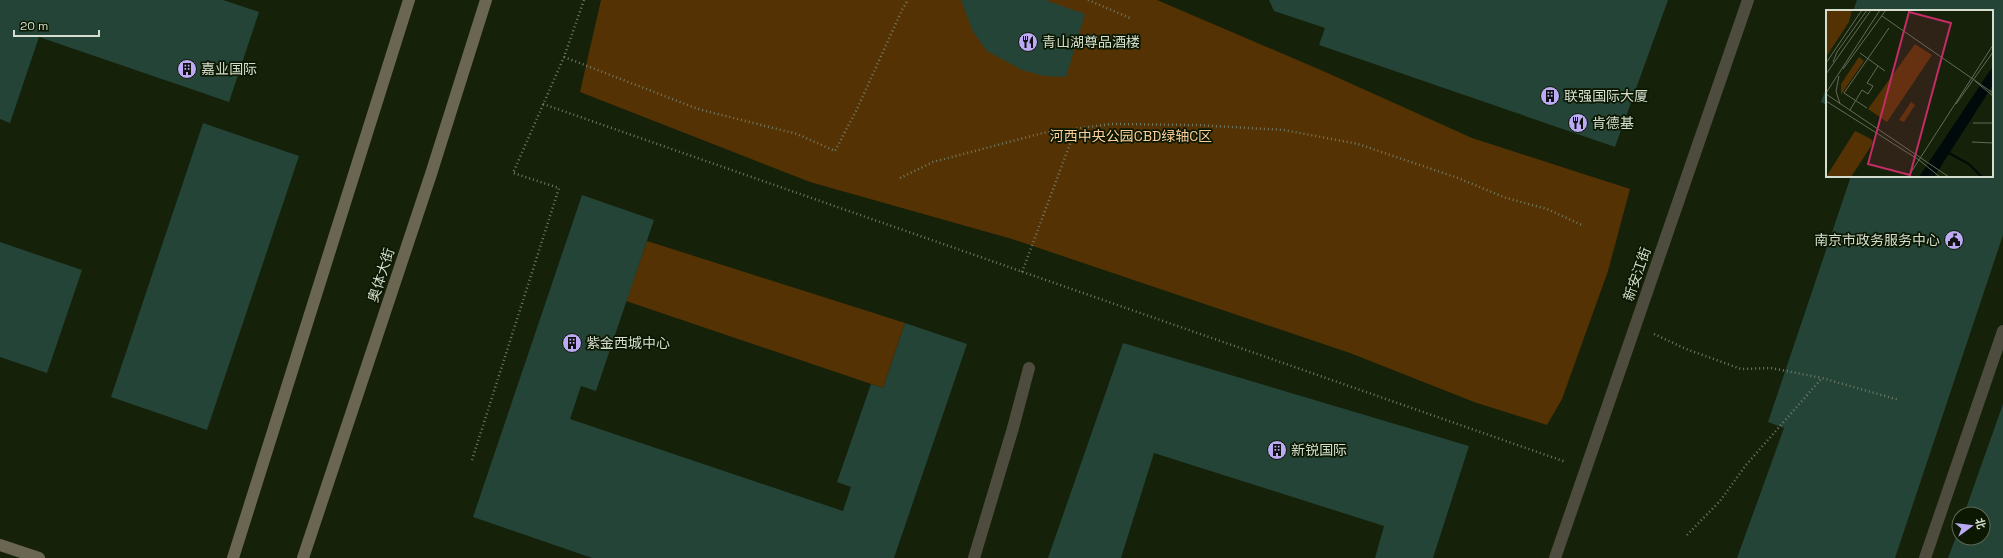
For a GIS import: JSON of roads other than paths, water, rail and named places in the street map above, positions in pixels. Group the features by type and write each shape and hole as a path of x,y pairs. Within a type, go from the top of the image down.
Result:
{"main road":[{"path":"233,558 409,0"},
{"name":"奥体大街","path":"303,558 431,174 486,0"},
{"path":"0,545 39,558"}],"street":[{"name":"新安江街","path":"1555,558 1748,0"},
{"path":"1925,558 2003,331"},
{"path":"974,558 1013,428 1029,368"}],"place":[{"name":"青山湖尊品酒楼","path":"1028,42"},
{"name":"嘉业国际","path":"187,69"},
{"name":"联强国际大厦","path":"1550,96"},
{"name":"肯德基","path":"1578,123"},
{"name":"南京市政务服务中心","path":"1954,240"},
{"name":"紫金西城中心","path":"572,343"},
{"name":"新锐国际","path":"1277,450"}],"park label":[{"name":"河西中央公园CBD绿轴C区","path":"1131,136"}]}
